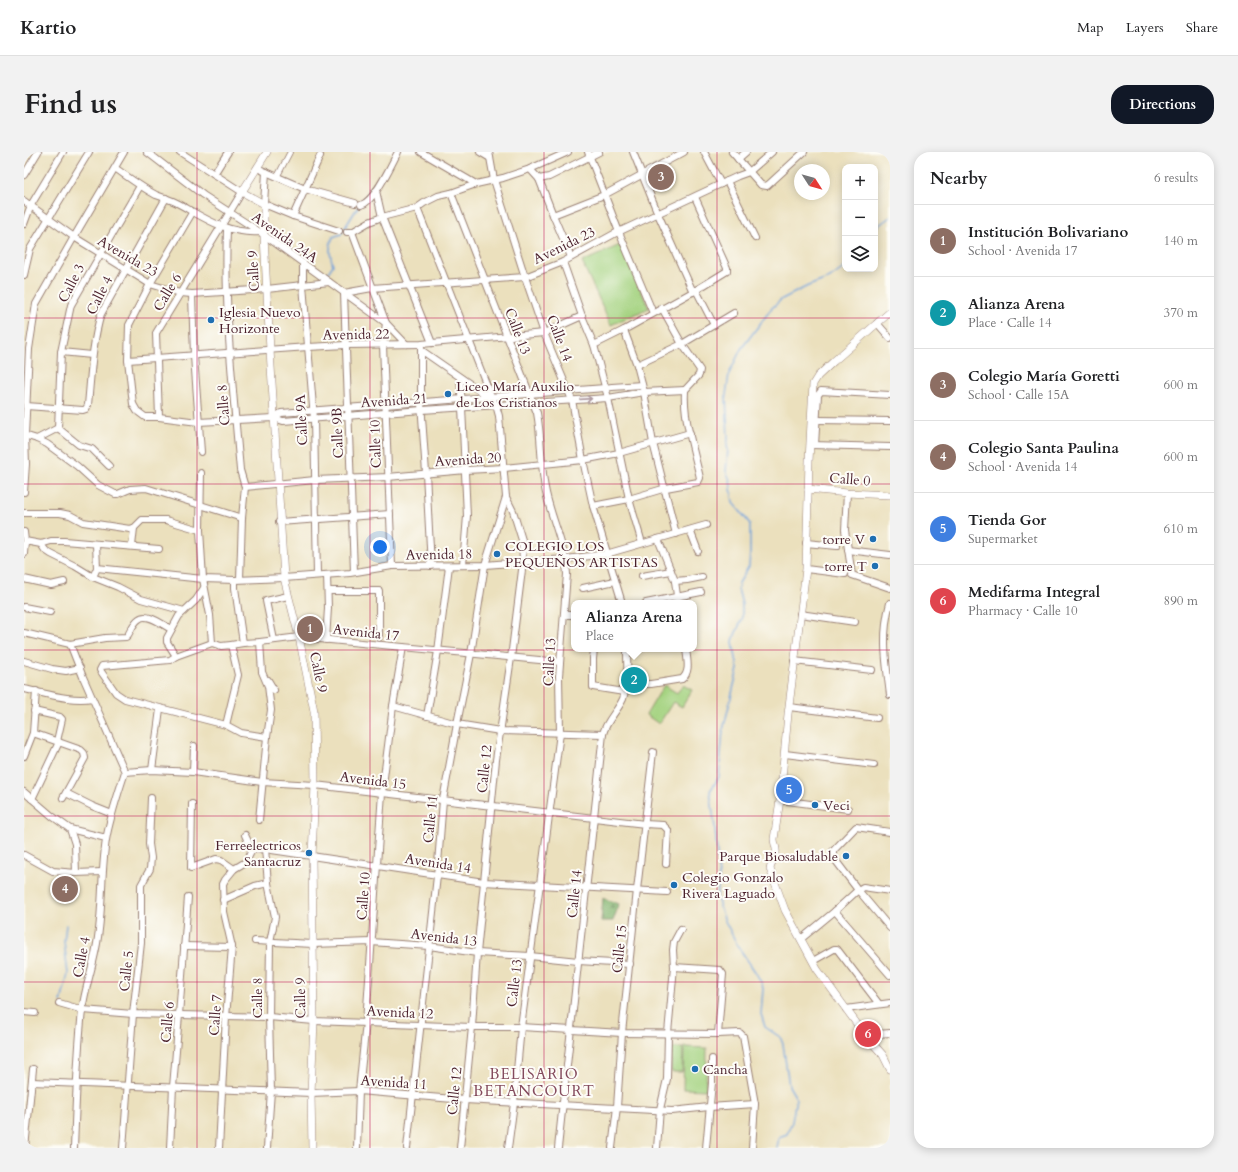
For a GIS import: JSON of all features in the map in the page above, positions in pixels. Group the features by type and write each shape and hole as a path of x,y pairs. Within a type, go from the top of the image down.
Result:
{"street":[{"path":"24,175 38,152"},
{"path":"24,224 31,205 63,152"},
{"path":"24,275 30,249 89,152"},
{"path":"24,492 26,455 26,349 36,304 124,152"},
{"name":"Avenida 24A","path":"147,152 203,195 262,234 386,323 406,344"},
{"path":"180,152 190,154 214,174 264,204 292,216 339,231"},
{"path":"214,174 228,152"},
{"path":"242,192 267,152"},
{"path":"277,177 290,152"},
{"path":"257,168 305,189 358,204 365,203 376,191 398,152"},
{"path":"421,152 476,184"},
{"path":"480,152 490,155"},
{"path":"382,217 417,208 438,196 530,169 568,152"},
{"path":"539,179 549,177 589,154 599,152"},
{"path":"633,152 658,214 694,291 714,325"},
{"path":"553,216 604,195 684,152"},
{"path":"704,152 721,184"},
{"path":"732,152 761,185 764,186 767,186 804,152"},
{"path":"738,159 746,152"},
{"name":"Avenida 23","path":"344,293 372,288 525,277 563,262 619,232 727,181 750,172 772,152"},
{"path":"589,154 604,195 653,313"},
{"name":"Calle 14","path":"490,155 494,180 525,277 544,333 572,400 593,506 606,554 621,600"},
{"path":"292,216 320,156"},
{"path":"114,168 156,195 166,198 192,213 224,228 262,234"},
{"path":"530,169 539,179 571,257"},
{"name":"Calle 9","path":"266,172 262,234 267,289 284,578 314,711 315,786 312,856 314,1021 311,1093 312,1148"},
{"path":"727,181 755,238"},
{"name":"Calle 3","path":"58,428 61,352 71,305 140,186"},
{"path":"376,191 382,217 432,343"},
{"name":"Calle 6","path":"159,417 156,333 180,293 224,228 229,213 242,192"},
{"name":"Calle 13","path":"451,193 537,413 546,493 566,560 567,574 559,676 560,733 521,1027 508,1148"},
{"path":"594,345 624,330 727,271 728,268 695,197"},
{"name":"Calle 4","path":"58,408 86,409 88,405 92,355 101,314 166,198"},
{"name":"Avenida 23","path":"24,201 74,237 150,284 180,293 192,294 227,292 329,282"},
{"path":"417,208 492,396"},
{"path":"128,360 129,325 150,284 192,213"},
{"name":"Calle 10","path":"382,217 349,232 386,323 383,345 392,566"},
{"name":"Calle 8","path":"224,228 230,352 240,470 245,487 235,588 243,643"},
{"path":"563,262 594,345 608,398 629,499 642,543"},
{"name":"Calle 9A","path":"303,263 303,285 314,419 317,575"},
{"name":"Calle 9B","path":"344,293 354,572"},
{"path":"192,294 194,356 201,452"},
{"path":"593,506 629,499 666,488 698,482 700,480 684,403 685,390 700,372 662,308"},
{"path":"889,1065 817,969 785,910 770,869 776,854 774,839 780,800 794,661 806,569 808,490 812,445 813,384 818,376 834,360 890,312"},
{"path":"637,365 682,344 734,313"},
{"name":"Avenida 22","path":"128,360 346,345 406,344 421,347 432,343 544,333 582,316"},
{"path":"877,323 890,338"},
{"path":"624,330 637,365 643,388 654,443 676,534"},
{"path":"421,347 483,394 492,396"},
{"path":"421,347 421,403 431,566"},
{"path":"61,352 92,355"},
{"name":"Avenida 21","path":"128,360 133,404 137,411 145,417 159,417 198,422 274,418 283,421 462,407 608,398 643,388"},
{"path":"460,378 466,470 467,516 463,566"},
{"name":"Avenida 21","path":"274,418 281,413 605,388 612,386 685,390"},
{"path":"812,445 817,420 818,395 821,391 890,395"},
{"name":"Calle 12","path":"460,1148 496,760 523,562 522,540 513,511 506,497 499,416 492,396"},
{"path":"26,406 58,408"},
{"path":"817,420 890,421"},
{"path":"37,439 58,428 79,445 92,449 109,466"},
{"name":"Avenida 20","path":"245,487 315,480 388,477 542,465 583,460 619,453 690,433"},
{"path":"25,435 47,444 77,466 98,485 115,494 130,489 146,488 242,518"},
{"path":"812,445 890,448"},
{"path":"201,474 200,530 203,579 210,615 212,644"},
{"name":"Calle 0","path":"808,490 890,495"},
{"path":"847,493 845,530 852,575 890,588"},
{"name":"Calle 11","path":"407,1148 437,876 443,800 471,654 485,565 506,497"},
{"path":"24,513 60,513 70,515 83,522 130,529 134,528 142,520 166,520 200,530"},
{"path":"280,522 390,514"},
{"name":"Avenida 18","path":"97,568 203,579 237,579 327,575 392,566 463,566 566,560 606,554 706,525"},
{"path":"132,546 134,528"},
{"path":"690,530 698,551"},
{"path":"24,532 24,554"},
{"path":"658,539 675,581 678,600 701,592"},
{"path":"25,541 41,544 51,541 159,549"},
{"path":"806,543 837,546"},
{"path":"41,544 45,550 51,554 93,577 141,599 184,611"},
{"path":"93,577 97,568 96,544"},
{"path":"848,550 890,555"},
{"path":"427,716 438,651 449,566"},
{"path":"806,569 844,574"},
{"path":"642,576 671,571"},
{"path":"326,640 328,591 327,575"},
{"path":"675,581 702,577"},
{"path":"24,579 51,585 64,582"},
{"path":"583,588 615,581"},
{"path":"176,656 167,638 171,629 184,611 196,600 204,588"},
{"path":"328,591 379,591 379,638"},
{"path":"274,640 266,601 288,596"},
{"path":"890,603 886,618 890,695"},
{"path":"24,607 50,612"},
{"path":"800,614 855,622"},
{"path":"564,615 571,615"},
{"path":"24,633 70,644 105,638 126,637 138,619 143,616 171,629"},
{"name":"Avenida 17","path":"160,709 124,699 116,693 100,670 102,666 170,660 176,656 212,644 231,646 243,643 298,637 560,662"},
{"path":"259,820 266,737 271,710 268,686 262,672 260,642"},
{"path":"70,644 125,772"},
{"path":"226,725 238,675 231,646"},
{"name":"Calle 10","path":"357,1148 359,1091 366,1022 382,793 393,706 403,647"},
{"path":"594,652 593,686 624,692"},
{"name":"Calle 14","path":"558,1148 603,734 605,726 614,714 622,699 627,684 627,652"},
{"path":"627,684 651,684 686,677 688,673 686,652"},
{"path":"24,661 52,669 66,671 80,668"},
{"path":"794,661 872,670"},
{"path":"262,672 274,690"},
{"path":"24,689 74,699 83,700 92,698"},
{"path":"24,756 33,733 36,691"},
{"path":"393,706 457,724 500,731 603,734"},
{"path":"789,707 877,718"},
{"path":"152,770 160,709 226,725 241,732 266,737"},
{"path":"32,799 58,742 62,721 60,717 34,711"},
{"path":"33,733 81,750 84,753 85,758 64,796 112,814"},
{"path":"193,772 194,746"},
{"name":"Calle 15","path":"612,1148 636,890 653,752"},
{"path":"785,754 874,765"},
{"name":"Avenida 15","path":"125,772 152,770 193,772 262,782 382,793 663,825 668,830 666,864"},
{"name":"Calle 4","path":"74,1148 76,1084 83,1010 98,937 102,872 106,838 125,772"},
{"path":"24,792 70,829 106,838"},
{"name":"Calle 5","path":"123,1148 133,1014 141,943 141,885 150,869 151,858 149,844 151,798"},
{"path":"780,800 848,809"},
{"path":"192,804 191,868 216,859 221,860 234,869 244,864 252,850 246,835"},
{"path":"890,832 858,826 854,828 833,851 833,857 890,928"},
{"path":"70,829 76,844 76,873"},
{"name":"Calle 8","path":"264,849 268,883 275,917 270,942 269,1017 271,1091 267,1148"},
{"name":"Avenida 14","path":"252,850 264,849 484,882 667,892"},
{"path":"24,855 53,871 76,873 102,872"},
{"name":"Calle 7","path":"219,1148 226,1017 232,947 224,912 223,884 234,869"},
{"path":"223,900 255,886 268,883"},
{"path":"801,939 858,890 863,888 890,891"},
{"name":"Calle 6","path":"170,1148 173,1087 180,1015 188,897"},
{"path":"835,911 890,975"},
{"path":"657,1148 660,1109 667,1079 668,1033 674,967 673,950 674,942 681,929"},
{"name":"Avenida 13","path":"255,941 313,944 371,942 429,946 477,954 530,956 630,964"},
{"path":"184,946 232,947"},
{"path":"813,961 834,948 838,949 879,1004"},
{"path":"884,968 890,964"},
{"path":"674,967 720,970 723,974 718,1034"},
{"name":"Avenida 12","path":"59,1003 83,1010 133,1014 269,1017 314,1021 472,1027 521,1027 622,1033 740,1033 743,1036 755,1104"},
{"path":"846,1009 879,1004 890,1004"},
{"path":"24,1012 35,1013"},
{"path":"865,1035 890,1033"},
{"path":"706,1148 712,1083 712,1059"},
{"path":"25,1148 33,1069"},
{"name":"Avenida 11","path":"32,1082 311,1093 359,1091 465,1100 660,1109 672,1111 755,1104"},
{"path":"752,1148 755,1104"}],"green space":[{"path":"620,245 649,308 611,325 582,262"},
{"path":"664,685 677,693 683,685 692,690 682,707 673,702 659,724 646,715"},
{"path":"603,898 619,904 613,921 601,921"},
{"name":"Cancha","path":"684,1047 707,1048 706,1090 683,1089"},
{"path":"671,1048 683,1048 682,1072 671,1072"}],"waterway":[{"path":"374,187 382,176"},
{"path":"361,202 369,193"},
{"path":"325,277 333,265 330,251 330,244 333,237 341,234 359,205"},
{"path":"878,226 890,217"},
{"path":"777,1148 779,1137 787,1134 792,1122 796,1098 789,1086 783,1044 780,1037 765,1027 761,1014 762,984 739,948 725,921 717,898 719,877 710,791 719,777 723,730 738,669 733,642 742,619 742,604 738,589 739,583 749,566 750,552 750,524 733,503 730,480 726,471 728,449 726,395 729,374 741,349 772,308 782,299 808,286 830,278 842,269"},
{"path":"61,1002 68,974 64,941 66,925"}],"place":[{"name":"Colegio María Goretti","path":"661,177"},
{"name":"Iglesia Nuevo Horizonte","path":"211,320"},
{"name":"Liceo María Auxilio de Los Cristianos","path":"448,394"},
{"name":"torre V","path":"873,539"},
{"name":"COLEGIO LOS PEQUEÑOS ARTISTAS","path":"497,554"},
{"name":"torre T","path":"875,566"},
{"name":"Institución Bolivariano","path":"310,629"},
{"name":"Alianza Arena","path":"634,680"},
{"name":"Tienda Gor","path":"789,790"},
{"name":"Veci","path":"815,805"},
{"name":"Ferreelectricos Santacruz","path":"309,853"},
{"name":"Parque Biosaludable","path":"846,856"},
{"name":"Colegio Gonzalo Rivera Laguado","path":"674,885"},
{"name":"Colegio Santa Paulina","path":"65,889"},
{"name":"Medifarma Integral","path":"868,1034"},
{"name":"Cancha","path":"695,1069"}],"district":[{"name":"BELISARIO BETANCOURT","path":"534,1082"}]}
